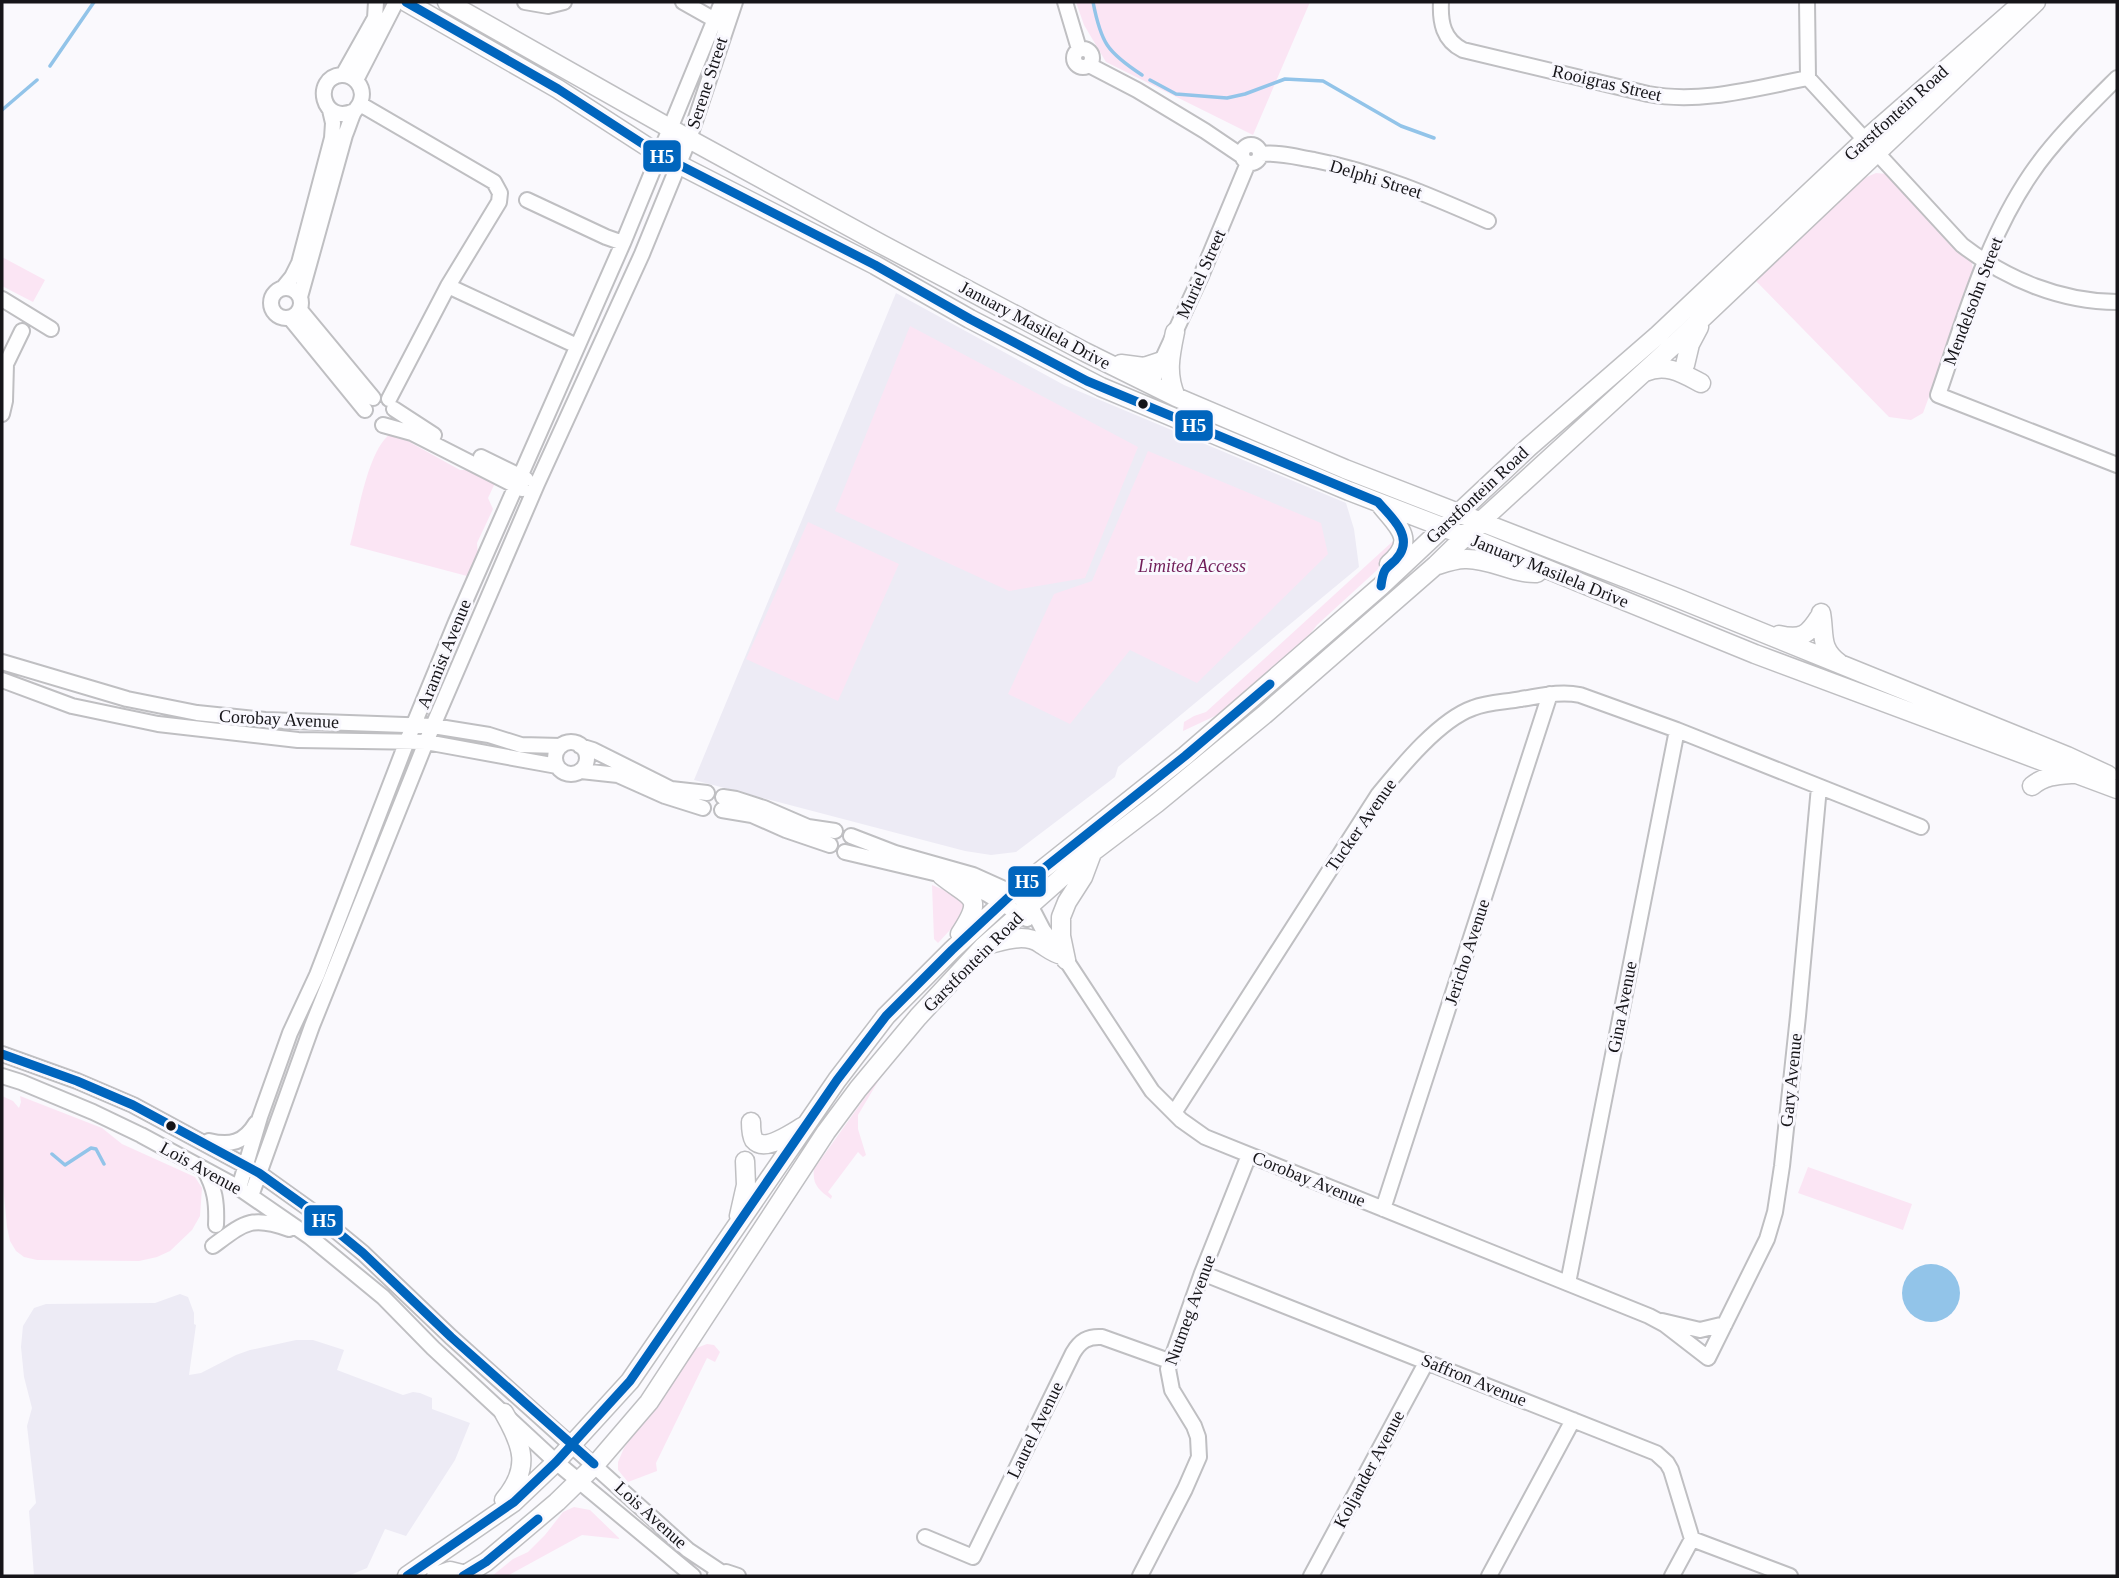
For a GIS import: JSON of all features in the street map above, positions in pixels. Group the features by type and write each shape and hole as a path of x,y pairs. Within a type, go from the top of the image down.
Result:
{"main road":[{"name":"January Masilela Drive","path":"406,2 558,89 660,155 875,265 1094,384 1760,656 2117,789"},
{"name":"January Masilela Drive","path":"447,2 881,244 1176,397 1345,469 1677,598 2067,756 2117,779"},
{"name":"Garstfontein Road","path":"474,1572 536,1521 595,1465 649,1402 790,1185 858,1089 918,1017 985,946 1092,852 1243,732 1436,565 1705,315 1871,146 2022,2"},
{"name":"Garstfontein Road","path":"407,1576 514,1502 556,1462 630,1381 837,1080 886,1016 952,950 1062,852 1185,756 1381,586 1538,438 2036,2"},
{"path":"1685,365 1690,344 1705,315"},
{"path":"1175,332 1169,371 1176,397"},
{"path":"1107,363 1144,367 1162,361"},
{"path":"1639,375 1653,369 1670,369 1701,383"},
{"path":"1151,384 1152,394 1157,402 1214,434"},
{"path":"1378,502 1399,526 1404,540 1400,554 1383,571 1381,586"},
{"path":"1436,565 1466,558 1527,573 1551,572"},
{"path":"1677,598 1694,617 1757,645 1760,648 1760,656"},
{"path":"1748,627 1784,637 1796,637 1808,633 1820,615 1825,648 1830,656 1843,666"},
{"path":"1807,651 1818,669 1843,686"},
{"path":"2016,736 2036,759 2067,756"},
{"path":"2032,786 2053,775 2078,775"},
{"path":"1064,958 1061,917 1083,877 1092,852"},
{"path":"941,875 967,892 974,904 972,915 952,950"},
{"path":"985,946 1011,939 1028,938 1064,958"},
{"path":"751,1122 752,1137 762,1143 776,1142 807,1125"},
{"path":"737,1226 746,1185 745,1161"},
{"path":"484,1524 511,1492 522,1465 520,1444 504,1413"},
{"path":"436,1576 450,1571 474,1572"}],"street":[{"path":"349,78 375,18 376,2"},
{"path":"349,78 396,2"},
{"path":"525,2 548,6 564,2"},
{"path":"683,2 720,23"},
{"name":"Serene Street","path":"679,164 689,139 720,23 722,2"},
{"name":"Serene Street","path":"670,128 720,23 735,2"},
{"name":"Delphi Street","path":"1065,2 1079,49 1085,48 1091,54 1089,65 1249,155 1284,155 1365,172 1419,191 1488,221"},
{"name":"Rooigras Street","path":"1441,2 1440,18 1444,30 1451,42 1463,50 1648,94 1693,98 1808,78"},
{"path":"1807,2 1808,78 1947,229 1984,262 2018,280 2064,295 2093,301 2117,302"},
{"path":"332,78 349,78 361,89 362,99 345,135 297,308 281,317 272,308 273,295 292,277 299,263 332,138 333,123 330,110 323,99 325,86 332,78"},
{"name":"Mendelsohn Street","path":"2117,78 2054,145 2017,196 1984,262 1938,395 2117,465"},
{"path":"330,110 342,114 357,107"},
{"path":"357,107 494,182 500,192 499,202 449,286 391,404 391,420 383,425"},
{"name":"Aramist Avenue","path":"253,1169 260,1117 290,1033 317,975 456,622 623,243 670,128"},
{"name":"Muriel Street","path":"1151,384 1249,155"},
{"name":"Aramist Avenue","path":"245,1192 426,742 535,490 642,254 679,164"},
{"path":"527,200 623,243"},
{"path":"449,286 577,346"},
{"path":"283,288 292,289 297,308 369,404 367,419 370,423 412,433 518,481"},
{"path":"3,303 51,329"},
{"path":"2,414 6,364 22,331"},
{"path":"369,404 381,396 434,434 535,490"},
{"name":"Corobay Avenue","path":"2,662 127,699 197,713 265,720 433,726 521,745 561,746 574,743 671,789 718,792 722,804 716,814 710,814 703,808 665,796 618,775 581,771 568,774 557,766 426,742 298,740 158,724 82,709 2,680"},
{"name":"Tucker Avenue","path":"1174,1113 1368,810 1393,778 1441,727 1478,706 1550,694 1580,695 1677,730 1921,827"},
{"name":"Jericho Avenue","path":"1383,1209 1550,694"},
{"name":"Gina Avenue","path":"1567,1283 1677,730"},
{"path":"557,766 556,752 561,746"},
{"path":"580,746 587,758 581,771"},
{"name":"Gary Avenue","path":"1708,1358 1767,1239 1777,1203 1793,1070 1819,787"},
{"path":"703,808 702,800 707,793"},
{"name":"Corobay Avenue","path":"722,804 786,830 832,838"},
{"name":"Corobay Avenue","path":"832,838 842,829 851,836 895,853 973,875 1025,910 1064,958 1152,1091 1174,1113 1205,1137 1658,1321 1708,1358"},
{"path":"845,852 852,843 851,836"},
{"name":"Corobay Avenue","path":"832,838 834,850 941,875 1008,898"},
{"name":"Lois Avenue","path":"2,1054 122,1100 253,1169 363,1253 688,1550 718,1574"},
{"name":"Lois Avenue","path":"2,1076 93,1112 203,1168 245,1192 310,1237 383,1297 433,1348 556,1462 693,1576"},
{"path":"197,1139 221,1144 239,1142 252,1130 260,1117"},
{"name":"Nutmeg Avenue","path":"1140,1576 1199,1457 1198,1437 1194,1426 1169,1383 1169,1361 1249,1155"},
{"path":"203,1168 216,1197 216,1224"},
{"path":"214,1246 235,1230 256,1221 272,1223 310,1237"},
{"name":"Saffron Avenue","path":"1202,1272 1657,1453 1671,1470 1692,1539"},
{"name":"Corobay Avenue","path":"1658,1321 1674,1322 1700,1330 1725,1324"},
{"name":"Laurel Avenue","path":"925,1537 973,1556 1078,1344 1093,1336 1102,1337 1169,1361"},
{"name":"Koljander Avenue","path":"1311,1576 1427,1361"},
{"path":"1489,1576 1573,1420"},
{"path":"1672,1576 1692,1539 1790,1576"},
{"path":"718,1574 731,1573 738,1576"}],"shaded area":[{"path":"896,293 1064,385 1346,503 1354,529 1359,567 1118,767 1115,777 1016,852 991,855 965,851 694,780"},
{"path":"180,1294 188,1297 196,1325 189,1375 201,1373 250,1350 296,1340 313,1340 344,1350 337,1370 403,1395 420,1393 432,1398 432,1409 470,1423 455,1460 406,1536 385,1529 367,1568 348,1576 34,1576 29,1511 36,1503 27,1426 32,1408 24,1377 21,1347 23,1326 34,1308 46,1304 155,1303"}],"green space":[{"path":"1076,2 1310,2 1253,135 1106,62 1084,25"},
{"path":"1876,173 1887,174 1897,182 1971,258 1974,275 1923,413 1911,420 1889,417 1756,281 1862,179"},
{"path":"2,257 45,280 33,302 2,286"},
{"path":"910,326 1138,447 1085,578 1009,591 835,511"},
{"path":"389,435 400,435 460,470 473,470 495,483 488,498 493,509 477,543 478,555 467,576 350,545 369,470 381,444"},
{"name":"Limited Access","path":"1148,451 1321,523 1328,554 1197,683 1130,650 1070,724 1008,694 1054,594 1092,581"},
{"path":"808,522 899,564 838,701 746,659"},
{"path":"1399,540 1399,550 1317,625 1300,647 1230,709 1183,731 1184,722 1206,712 1392,542"},
{"path":"932,885 959,896 965,905 963,916 938,943 934,939"},
{"path":"886,1068 858,1115 858,1129 866,1155 863,1157 858,1152 828,1192 832,1196 831,1199 817,1187 814,1169"},
{"path":"2,1096 13,1101 19,1108 20,1096 102,1128 122,1144 195,1177 202,1188 200,1216 192,1230 170,1251 139,1261 37,1260 24,1257 10,1241 7,1227 2,1175"},
{"path":"1808,1167 1912,1204 1903,1230 1798,1193"},
{"path":"707,1344 714,1345 720,1352 715,1362 707,1358 656,1463 657,1471 628,1482 618,1470 618,1462 624,1448 694,1349"},
{"path":"574,1507 590,1510 620,1539 582,1535 507,1576 492,1576 513,1559 528,1552 563,1512"}],"water":[{"path":"1931,1264 1942,1266 1955,1277 1960,1293 1958,1304 1947,1317 1931,1322 1920,1320 1907,1309 1902,1293 1904,1282 1915,1269"}],"waterway":[{"path":"50,66 94,2"},
{"path":"1093,2 1107,45 1121,60 1142,75"},
{"path":"1150,80 1176,94 1227,98 1285,79 1323,81 1401,126 1434,138"},
{"path":"2,110 37,80"},
{"path":"52,1154 65,1165 91,1148 96,1149 104,1164"}],"transit line":[{"name":"H5","path":"406,2 558,89 660,155 875,265 1087,381 1378,502 1398,526 1403,539 1400,554 1386,569 1381,586"},
{"name":"H5","path":"407,1576 514,1502 556,1462 630,1381 837,1080 886,1016 1013,893 1185,756 1270,684"},
{"name":"H5","path":"2,1054 133,1105 259,1173 312,1211 363,1253 451,1337 594,1464"},
{"name":"H5","path":"463,1576 486,1562 538,1519"}]}
